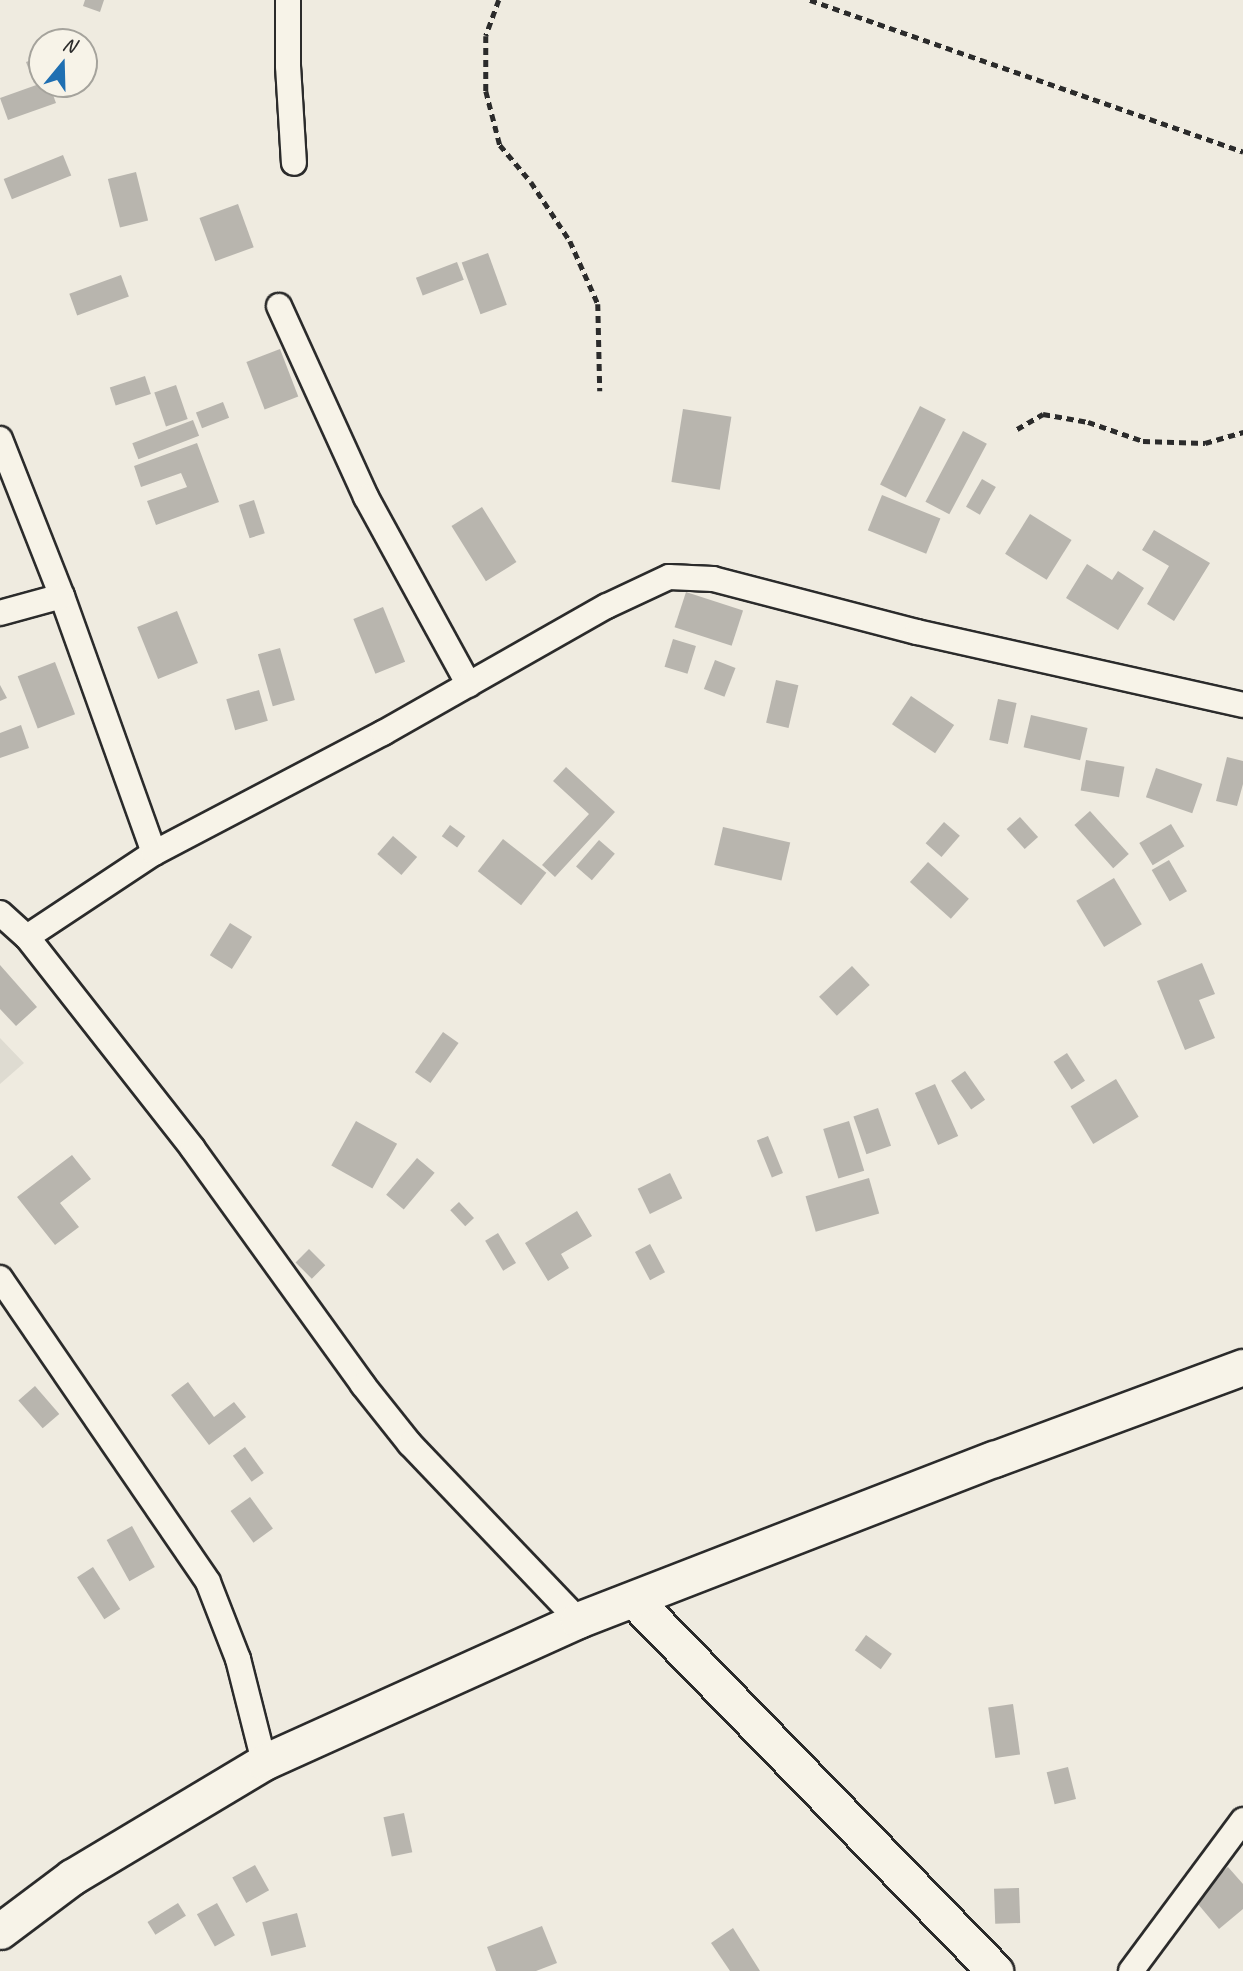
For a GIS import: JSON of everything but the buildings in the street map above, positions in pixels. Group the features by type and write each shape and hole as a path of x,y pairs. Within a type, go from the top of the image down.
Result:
{"main road":[{"path":"0,1931 72,1877 264,1762 578,1620 994,1459 1243,1367"},
{"path":"634,1600 995,1971"}],"street":[{"path":"288,0 288,66 294,163"},
{"path":"279,306 366,497 469,685"},
{"path":"0,439 62,596 155,853"},
{"path":"27,937 155,853 469,685 607,606 668,577 713,579 917,632 1243,705"},
{"path":"0,613 62,596"},
{"path":"0,913 27,937 193,1149 363,1385 410,1444 578,1620"},
{"path":"0,1278 208,1582 239,1659 264,1762"},
{"path":"1131,1971 1243,1820"}],"path":[{"path":"499,0 486,36 486,91 499,145 531,182 570,241 598,304 600,391"},
{"path":"810,0 1243,152"},
{"path":"1017,429 1043,414 1088,422 1143,441 1205,443 1243,432"}],"shaded area":[{"path":"0,1038 24,1063 0,1084"}]}
